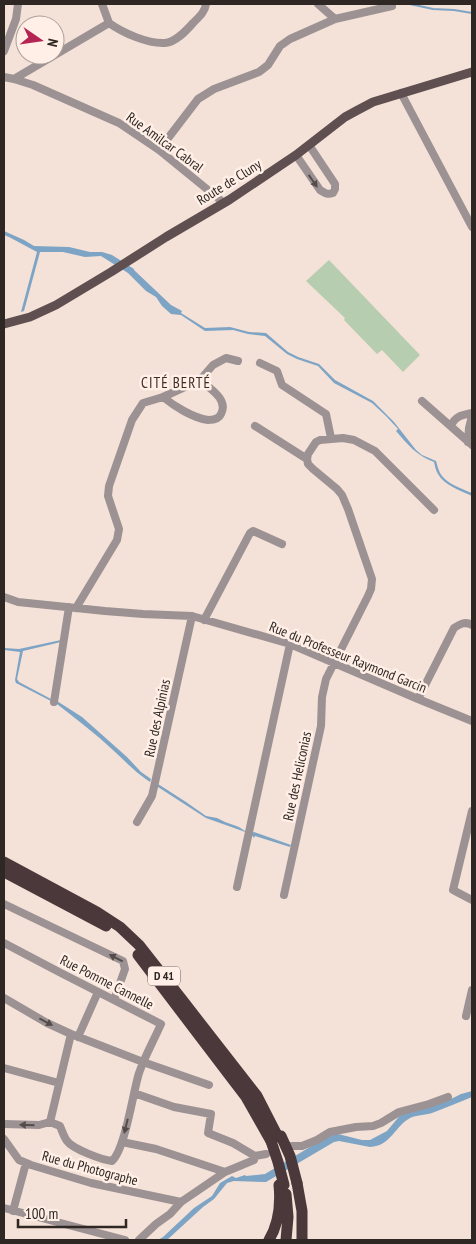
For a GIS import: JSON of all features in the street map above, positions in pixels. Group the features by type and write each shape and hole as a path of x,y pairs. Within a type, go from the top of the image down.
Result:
{"highway":[{"name":"D 41","path":"4,862 97,912 120,927 139,946 257,1096 272,1142"},
{"name":"D 41","path":"4,872 112,930 139,956 246,1097 272,1142 285,1156 288,1184 295,1212 294,1240"},
{"name":"D 41","path":"286,1240 288,1217 286,1195 288,1184"},
{"path":"269,1240 277,1222 288,1184"},
{"path":"288,1184 302,1211 302,1240"}],"main road":[{"name":"Route de Cluny","path":"4,324 30,317 56,305 111,272 224,203 296,155 345,117 356,111 373,102 472,72"}],"street":[{"path":"4,51 16,19 18,4"},
{"path":"102,4 109,23 118,29 146,41 166,43 181,36 205,10 206,4"},
{"path":"318,4 335,19"},
{"path":"159,150 198,100 214,89 259,72 268,65 280,46 290,39 335,19 392,6"},
{"path":"14,79 109,23"},
{"name":"Rue Amilcar Cabral","path":"4,77 60,96 119,123 159,150 224,203"},
{"path":"401,93 472,227"},
{"path":"296,155 320,190 329,194 333,193 335,184 309,145"},
{"path":"54,702 73,608 117,540 119,529 108,496 109,486 132,420 144,403 200,380 214,365 226,358 238,361"},
{"path":"260,363 277,371 282,386 326,414 330,438"},
{"path":"162,397 194,416 210,420 216,419 220,416 224,406 218,395 200,380"},
{"path":"422,401 470,444"},
{"path":"451,426 457,417 472,414 469,428 470,444"},
{"name":"Rue des Heliconias","path":"255,426 307,459 312,469 342,495 372,579 371,590 326,678 322,697 321,726 284,895"},
{"path":"307,459 316,442 320,440 330,438 354,440 375,451 434,510"},
{"path":"204,620 250,533 253,531 282,544"},
{"name":"Rue du Professeur Raymond Garcin","path":"4,598 18,602 73,608 192,616 290,644 472,721"},
{"name":"Rue des Alpinias","path":"137,822 152,796 192,616"},
{"path":"418,699 454,628 461,623 472,625"},
{"path":"237,887 290,644"},
{"path":"472,811 453,890 472,900"},
{"path":"4,904 123,961 125,969 114,1000"},
{"name":"Rue Pomme Cannelle","path":"4,943 161,1024 143,1062"},
{"path":"466,1016 472,990"},
{"path":"50,1122 59,1083 74,1035 98,992"},
{"path":"4,998 47,1023 74,1035 208,1085"},
{"path":"4,1124 39,1125 50,1122 60,1126 67,1142 75,1147 94,1156 112,1160 116,1157 122,1142 143,1062"},
{"path":"4,1068 59,1083"},
{"path":"134,1093 174,1106 211,1114 208,1133 233,1143 255,1156"},
{"path":"291,1146 302,1146 330,1132 373,1126 398,1112 429,1104 448,1096"},
{"name":"Rue du Photographe","path":"4,1139 19,1160 26,1163 91,1184 181,1202"},
{"path":"122,1142 156,1149 226,1172"},
{"path":"139,1240 170,1214 181,1202 226,1172 254,1160 255,1156 272,1142"},
{"path":"13,1211 26,1163"},
{"path":"4,1208 125,1240"}],"green space":[{"path":"329,260 420,355 403,372 382,350 377,354 344,320 345,318 306,281"}],"water":[{"path":"4,231 34,246 69,247 112,255 134,269 171,305 182,311 181,313 205,328 230,327 249,332 266,333 288,352 319,364 335,380 373,401 394,422 416,450 436,461 442,477 472,493 472,496 444,481 437,473 434,462 422,456 404,441 396,431 398,429 372,403 334,383 318,366 287,354 265,336 233,330 205,331 181,315 171,314 156,297 146,291 128,273 101,256 85,257 63,252 40,252 24,311 21,312 37,252 4,235"},
{"path":"61,640 61,642 23,651 17,679 19,682 51,699 51,701 16,683 20,652 4,650 4,648 19,649"},
{"path":"57,701 82,717 151,779 150,782 57,704"},
{"path":"158,784 206,816 217,818 245,831 254,832 291,845 290,847 255,836 254,838 251,834 206,818 158,787"},
{"path":"472,1091 472,1097 432,1113 410,1118 388,1139 377,1146 370,1147 339,1141 334,1142 266,1182 234,1181 227,1183 214,1199 167,1240 158,1240 194,1208 212,1196 220,1183 232,1176 236,1178 245,1175 265,1174 330,1135 338,1134 370,1140 387,1131 402,1113 449,1100"}],"waterway":[{"path":"410,4 433,9 472,13"}],"district":[{"name":"CITÉ BERTÉ","path":"176,383"}]}
